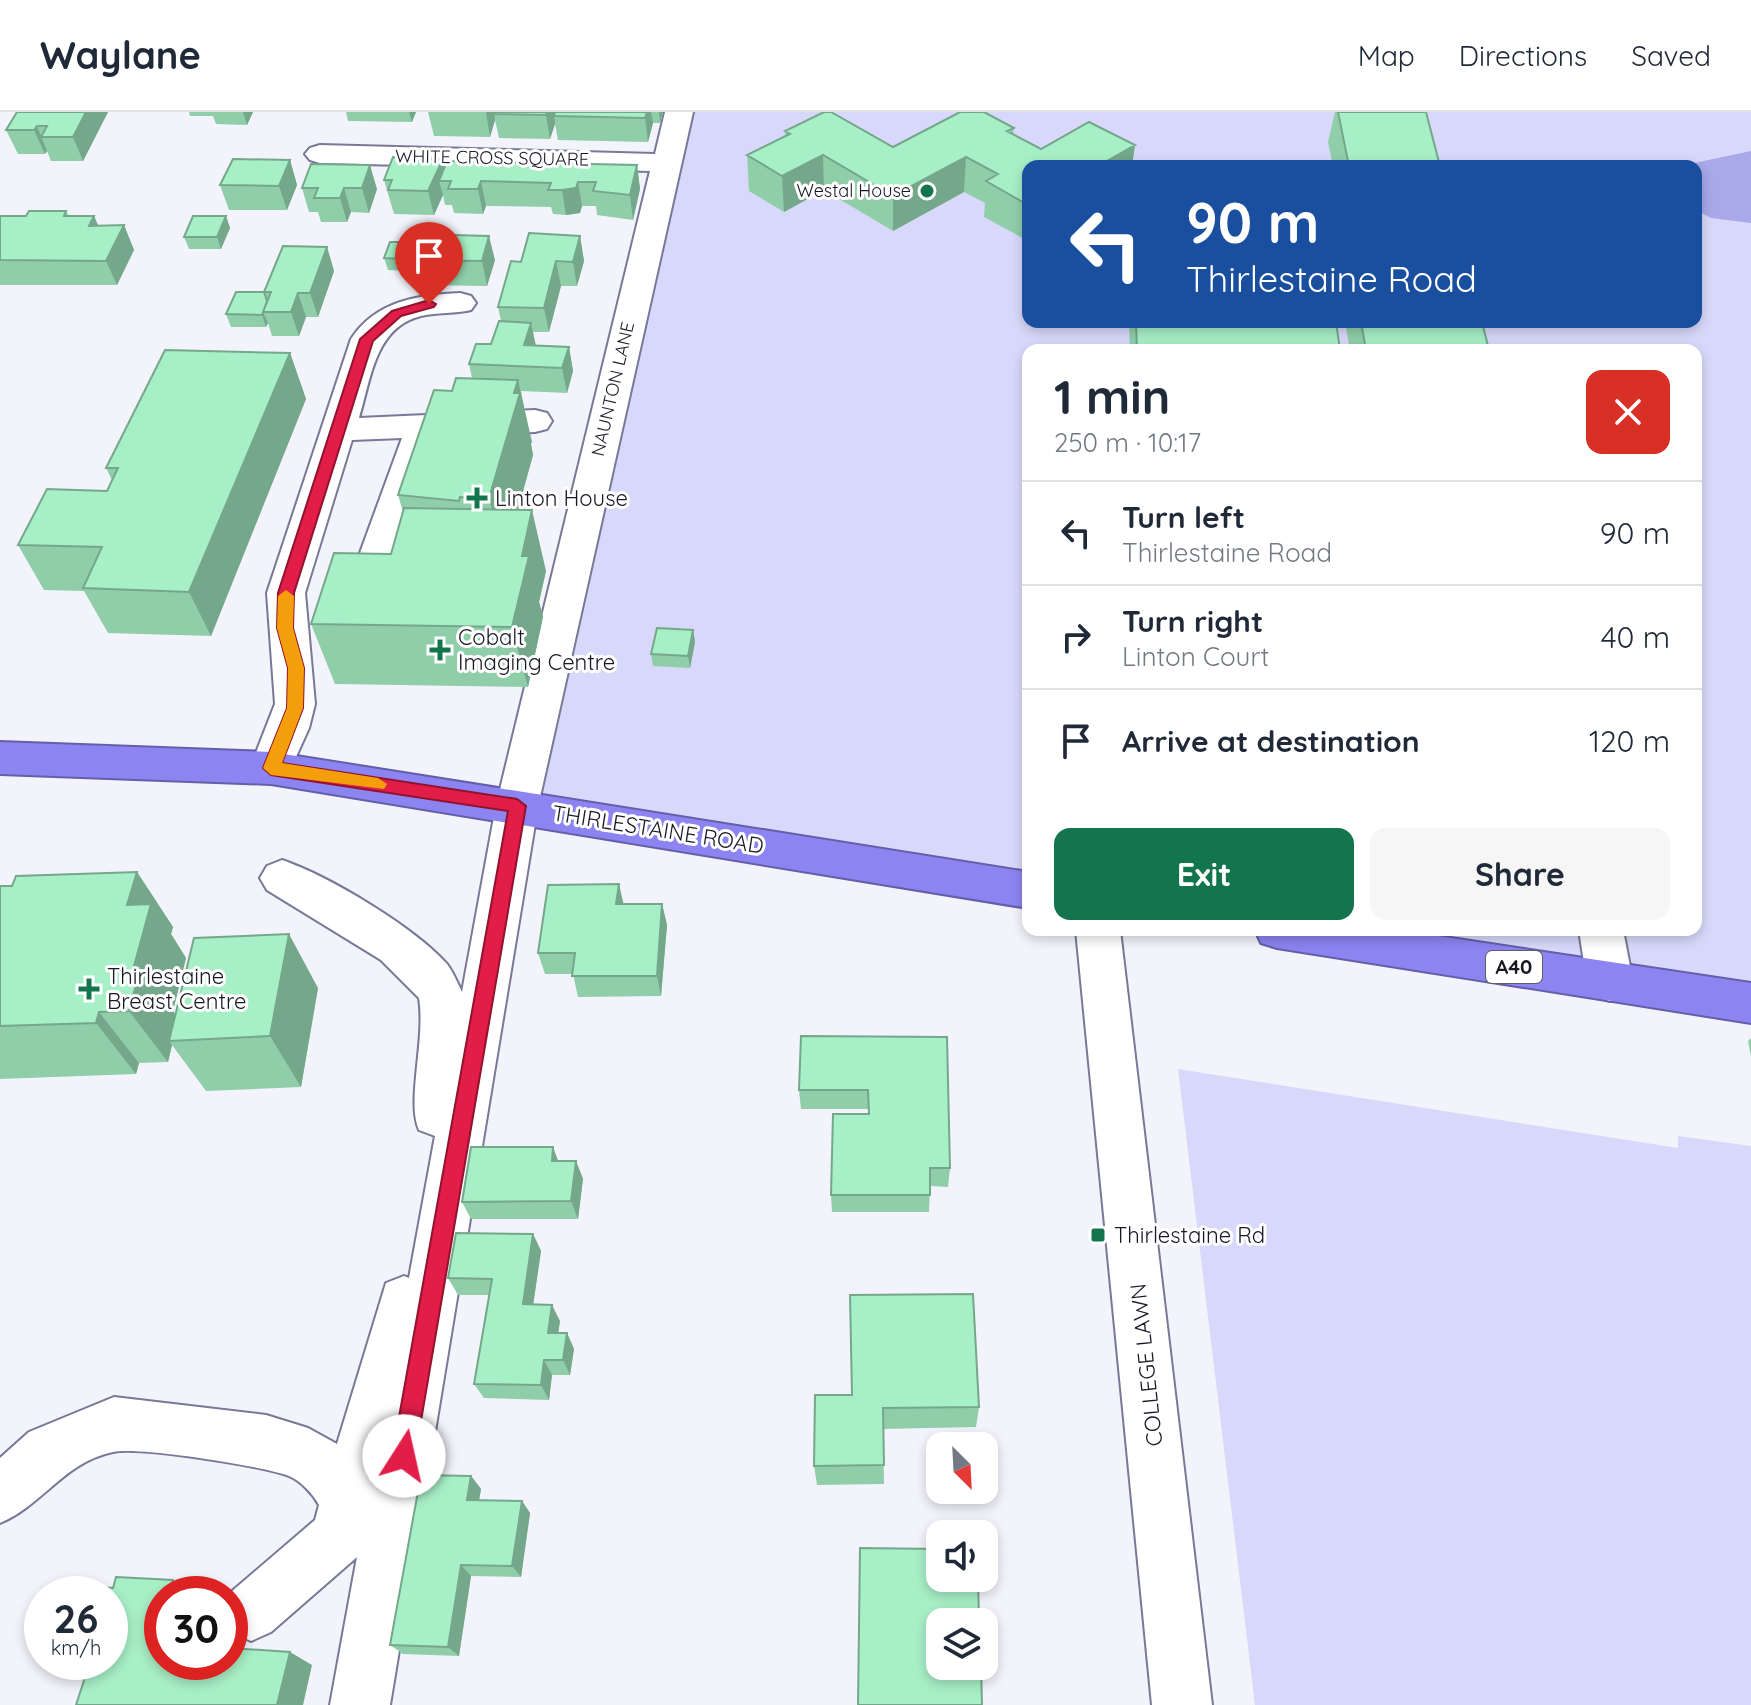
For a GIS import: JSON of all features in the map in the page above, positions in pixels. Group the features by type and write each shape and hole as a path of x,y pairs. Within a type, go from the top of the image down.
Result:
{"highway":[{"name":"THIRLESTAINE ROAD","path":"0,758 271,768 1022,889"},
{"name":"A40","path":"1315,936 1751,1003"}],"street":[{"name":"NAUNTON LANE","path":"360,1705 517,806 679,112"},
{"name":"WHITE CROSS SQUARE","path":"320,154 665,163"},
{"path":"271,768 295,708 296,668 285,628 286,593 371,333 397,314 417,306 460,303"},
{"path":"338,430 535,421"},
{"path":"368,583 424,424"},
{"path":"251,1612 338,1537 400,1321 428,1186 445,1036 442,996 424,969 399,947 282,878"},
{"name":"COLLEGE LAWN","path":"1099,936 1182,1705"},
{"path":"1602,936 1610,982"},
{"path":"0,1495 48,1451 114,1424 218,1434 266,1442 308,1455 333,1476 348,1503"}],"shaded area":[{"path":"679,112 1751,112 1751,1003 1316,936 1702,936 1702,344 1022,344 1022,889 517,806"},
{"path":"1178,1069 1678,1148 1678,1136 1751,1146 1751,1705 1255,1705"}],"water":[{"path":"1751,151 1751,223 1711,218 1702,213 1702,161"}],"building":[{"path":"17,112 86,112 73,137 41,137 47,126 37,126 34,130 6,130"},
{"path":"495,112 547,112 546,115"},
{"path":"555,112 647,112 645,118 554,116"},
{"path":"824,112 831,112 893,147 960,112 984,112 1014,128 1007,131 1041,149 1089,122 1135,145 1109,160 1022,160 1022,202 986,181 998,174 966,157 893,196 823,155 782,176 747,155 790,134 785,131"},
{"path":"1338,112 1426,112 1438,160 1348,160"},
{"path":"393,157 443,159 428,191 388,190 392,180 384,180"},
{"path":"233,159 290,160 279,186 220,185"},
{"path":"447,161 637,165 630,195 593,191 596,182 578,182 576,188 548,190 551,183 481,181 478,189 448,189 451,181 439,181"},
{"path":"311,164 370,165 362,188 344,188 340,198 314,198 318,188 302,188"},
{"path":"29,211 66,211 64,216 94,216 89,226 124,225 106,261 0,260 0,216 26,216"},
{"path":"193,216 226,216 217,237 184,237"},
{"path":"529,233 580,236 573,262 556,261 544,308 498,307 511,261 521,262"},
{"path":"416,234 489,236 482,261 407,260"},
{"path":"390,242 413,242 407,259 384,258"},
{"path":"283,246 327,247 310,293 298,293 291,312 263,312 271,292 264,292"},
{"path":"236,292 264,292 267,301 262,315 226,314"},
{"path":"499,321 531,323 524,345 569,347 562,368 469,364 476,344 491,344"},
{"path":"1136,328 1337,328 1339,344 1137,344"},
{"path":"1362,328 1484,328 1488,344 1365,344"},
{"path":"165,350 290,353 189,592 83,588 102,547 18,545 47,489 107,491 118,468 106,468"},
{"path":"456,378 518,380 514,393 520,393 489,498 460,497 459,501 398,495 434,390 452,391"},
{"path":"404,508 532,510 522,556 529,556 512,627 311,624 334,553 391,554"},
{"path":"657,628 693,630 688,656 651,654"},
{"path":"137,872 127,905 151,904 134,966 141,966 129,1011 99,1012 96,1023 0,1026 0,886 12,886 16,876"},
{"path":"619,884 616,904 662,904 657,976 572,976 575,953 538,953 548,885"},
{"path":"289,934 270,1036 169,1041 194,938"},
{"path":"801,1036 947,1037 950,1168 930,1168 930,1195 831,1195 833,1114 869,1114 868,1090 799,1090"},
{"path":"471,1147 553,1147 552,1161 576,1161 571,1201 462,1202"},
{"path":"456,1233 533,1234 523,1304 552,1305 548,1333 567,1333 563,1360 544,1360 541,1385 474,1384 492,1279 448,1278"},
{"path":"973,1294 979,1407 883,1408 884,1465 814,1466 815,1395 852,1395 850,1295"},
{"path":"421,1475 471,1476 467,1500 522,1501 512,1566 461,1565 448,1647 390,1645"},
{"path":"860,1548 926,1549 926,1592 978,1592 979,1608 926,1608 926,1680 981,1680 982,1705 858,1705"},
{"path":"128,1578 144,1578 144,1680 248,1680 248,1649 290,1652 277,1705 76,1705 84,1680 128,1680"}],"slow traffic":[{"path":"286,596 285,628 296,668 295,708 271,768 378,784"}],"place":[{"name":"Westal House","path":"927,191"},
{"name":"Linton House","path":"477,498"},
{"name":"Cobalt Imaging Centre","path":"440,650"},
{"name":"Thirlestaine Breast Centre","path":"89,989"},
{"name":"Thirlestaine Rd","path":"1098,1235"}],"route":[{"path":"404,1456 517,806 271,768 295,708 296,668 285,628 286,593 367,339 382,323 397,314 429,304"}]}
